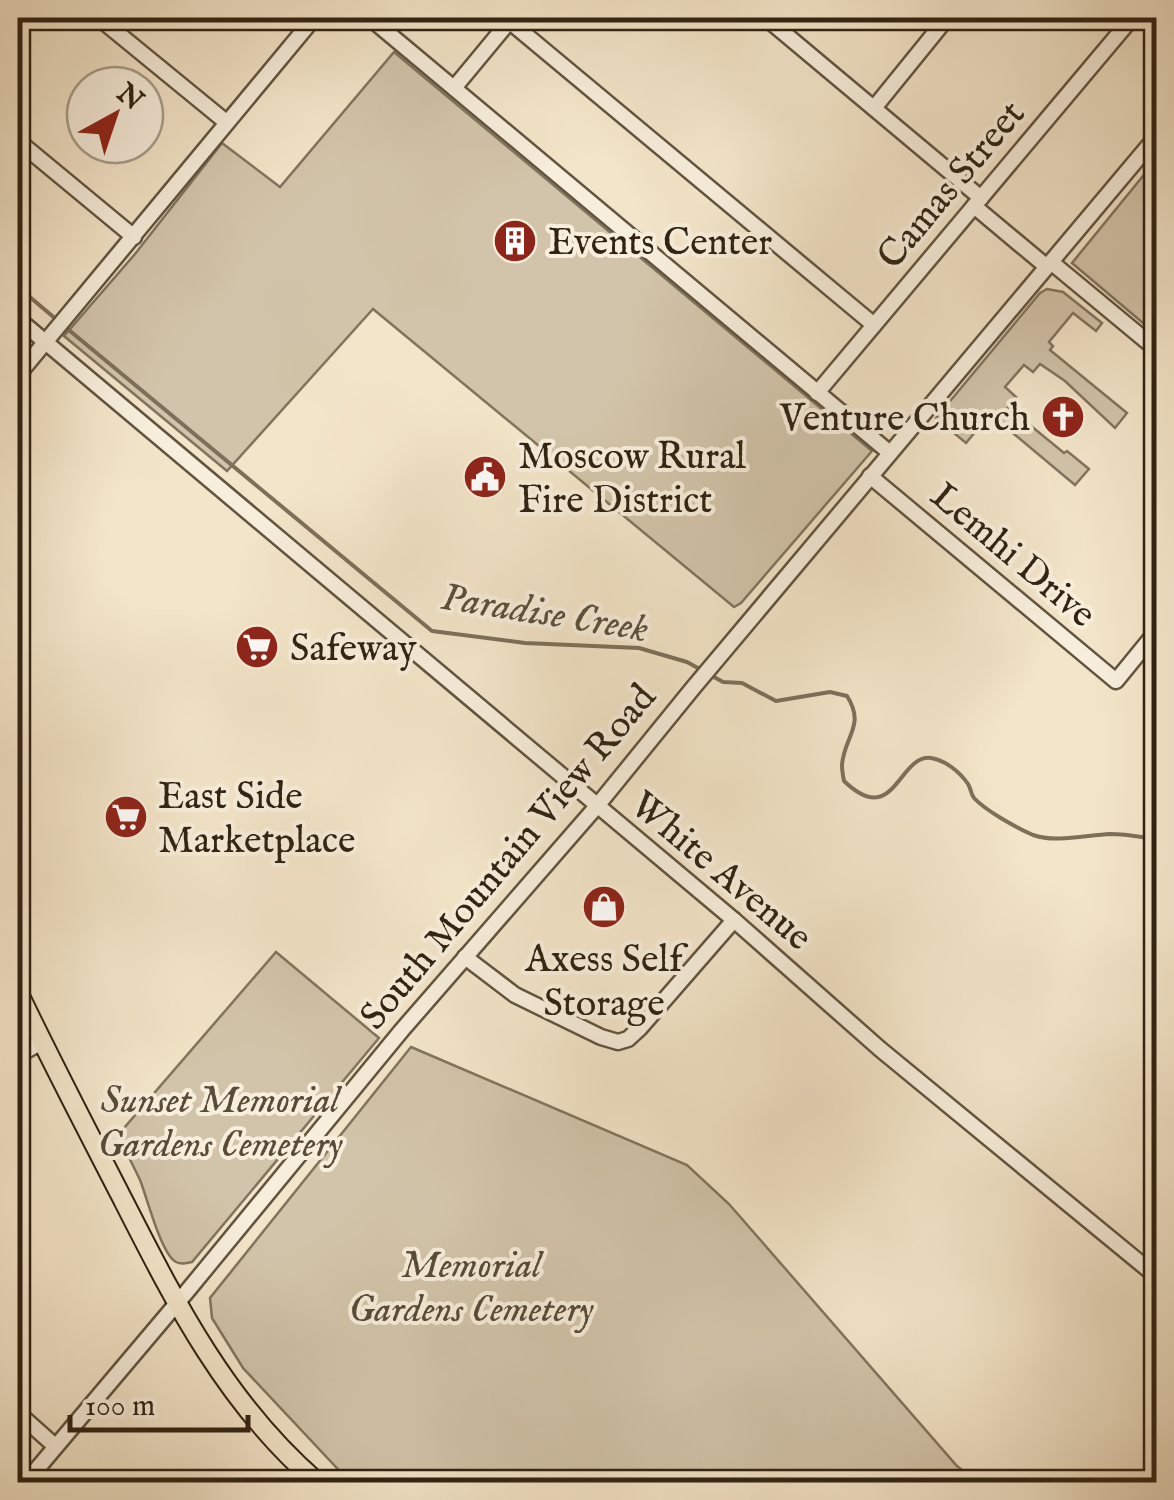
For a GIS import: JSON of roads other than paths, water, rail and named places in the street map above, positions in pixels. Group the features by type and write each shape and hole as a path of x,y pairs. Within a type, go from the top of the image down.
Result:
{"main road":[{"path":"18,992 176,1304 232,1392 280,1448 316,1482"}],"street":[{"path":"99,18 226,122"},
{"path":"18,376 314,18"},
{"path":"370,18 890,453"},
{"path":"766,18 1049,264 1156,349"},
{"name":"Camas Street","path":"818,393 1132,18"},
{"path":"454,88 511,19 874,325"},
{"path":"874,108 942,20"},
{"name":"South Mountain View Road","path":"26,1482 1156,137"},
{"path":"18,140 134,237"},
{"name":"White Avenue","path":"18,319 48,339 734,920 880,1049 1156,1276"},
{"name":"Lemhi Drive","path":"870,476 1116,681 1156,632"},
{"path":"465,957 515,995 618,1042 633,1035 734,920"},
{"path":"18,1055 42,1042"},
{"path":"18,1413 55,1446"}],"waterway":[{"name":"Paradise Creek","path":"18,287 57,320"},
{"name":"Paradise Creek","path":"64,326 432,631 525,643 639,648 687,662 723,682 742,683 776,701 830,692 847,696 855,715 842,765 844,781 861,794 874,798 885,794 911,767 931,758 956,771 974,798 986,808 1033,835 1061,838 1116,834 1156,839"}],"place":[{"name":"Events Center","path":"515,241"},
{"name":"Venture Church","path":"1063,417"},
{"name":"Moscow Rural Fire District","path":"485,477"},
{"name":"Safeway","path":"257,647"},
{"name":"East Side Marketplace","path":"126,817"},
{"name":"Axess Self Storage","path":"604,907"}],"park label":[{"name":"Sunset Memorial Gardens Cemetery","path":"220,1121"},
{"name":"Memorial Gardens Cemetery","path":"471,1286"}]}
